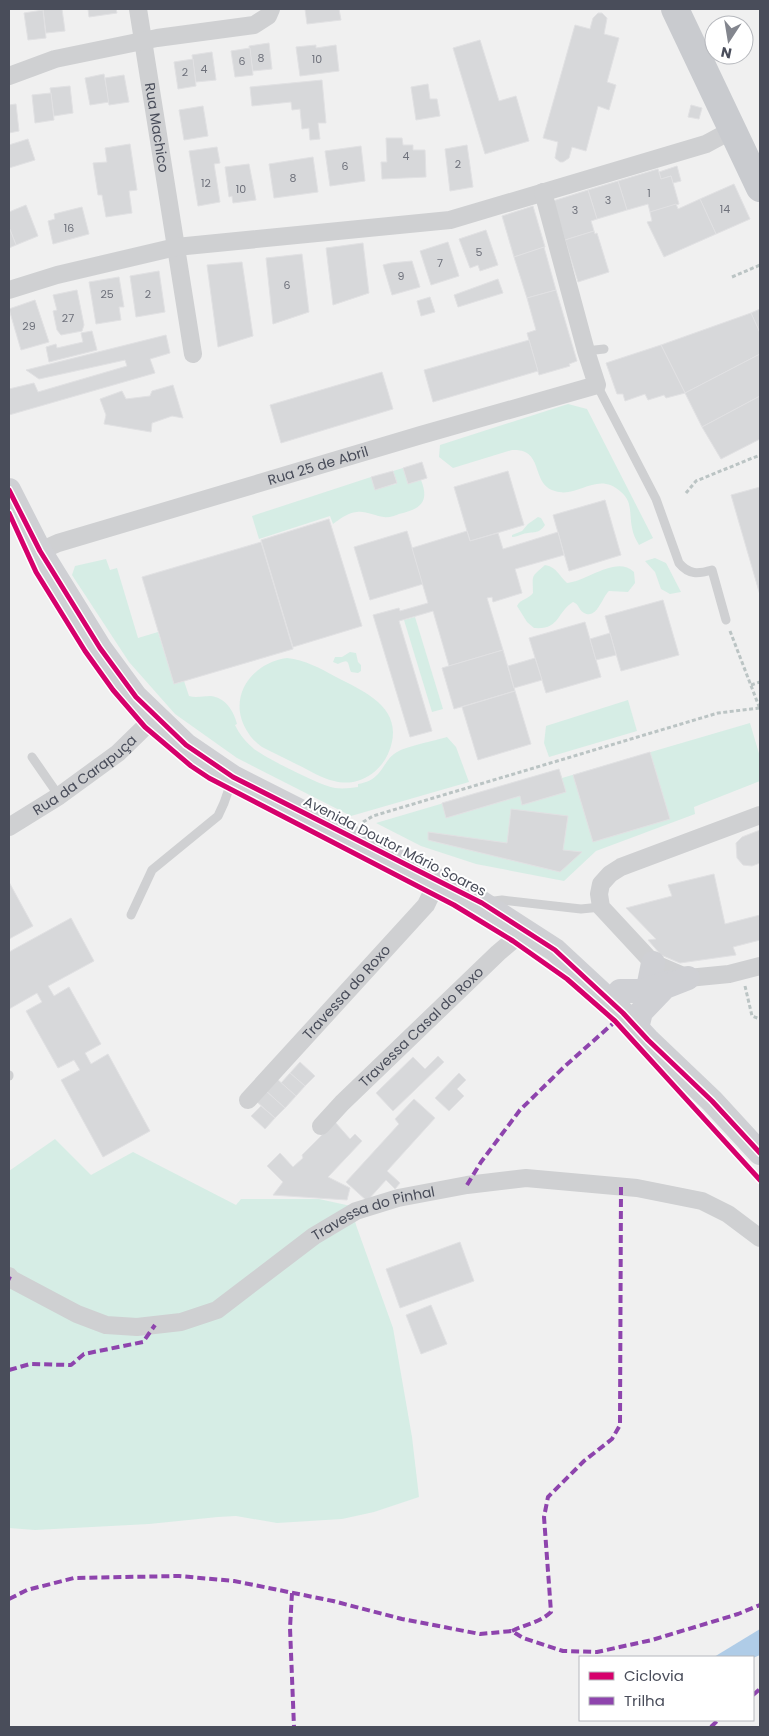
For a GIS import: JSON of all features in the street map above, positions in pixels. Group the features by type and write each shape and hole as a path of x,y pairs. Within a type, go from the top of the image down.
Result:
{"main road":[{"path":"675,9 760,188"}],"street":[{"name":"Rua Machico","path":"138,9 174,225 193,354"},
{"path":"9,76 55,59 158,38 254,25 268,16 271,9"},
{"path":"9,290 57,275 176,247 450,220 706,144 732,130"},
{"path":"543,192 597,385"},
{"name":"Rua 25 de Abril","path":"40,552 58,544 421,435 597,385"},
{"name":"Avenida Doutor Mário Soares","path":"9,490 40,552 100,648 136,697 186,744 233,777 482,903 556,950 639,1020 760,1152"},
{"name":"Rua da Carapuça","path":"9,827 59,796 118,753 156,716"},
{"path":"688,978 653,962 601,907 599,894 601,884 610,874 634,861 760,814"},
{"name":"Travessa do Roxo","path":"248,1100 426,905 438,880"},
{"name":"Travessa Casal do Roxo","path":"321,1126 342,1103 525,930"},
{"name":"Avenida Doutor Mário Soares","path":"556,950 594,968 620,991 639,1020"},
{"path":"648,988 653,962"},
{"path":"620,991 640,991 688,978 730,974 760,966"},
{"path":"639,1020 666,987 688,978"},
{"name":"Travessa do Pinhal","path":"10,1277 77,1314 106,1325 137,1327 181,1322 217,1310 314,1236 356,1211 398,1198 467,1185 526,1178 637,1188 702,1201 728,1214 760,1238"}],"lane":[{"path":"586,351 604,349"},
{"path":"597,385 656,499 679,563 691,572 699,573 712,570 726,620"},
{"path":"32,757 59,796"},
{"path":"131,915 152,870 218,816 233,777"},
{"path":"482,903 502,900 581,909 601,907"}],"path":[{"path":"732,277 760,265"},
{"path":"686,494 696,482 760,455"},
{"path":"358,825 373,816 709,716 760,708 726,620"},
{"path":"751,685 760,682"},
{"path":"742,970 752,1016 760,1019"}],"green space":[{"path":"568,404 587,409 653,538 639,545 632,530 630,508 627,500 621,492 612,486 596,484 572,491 555,491 547,487 542,481 534,460 522,451 512,450 453,468 439,457 440,445"},
{"path":"403,468 408,484 421,480 424,488 424,500 413,510 388,517 357,512 344,516 333,524 330,516 259,539 252,516 371,477 375,489 396,484 393,471"},
{"path":"538,517 541,518 545,525 540,530 512,537 512,535 522,531"},
{"path":"655,558 666,563 681,592 670,594 661,589 655,572 645,561"},
{"path":"106,559 110,570 117,568 138,638 158,632 174,684 184,681 189,696 210,696 224,702 234,714 237,724 235,725 241,735 251,747 260,753 328,786 350,788 358,787 358,784 373,778 397,752 447,737 456,747 469,782 351,816 237,758 175,714 129,662 72,575 75,566"},
{"path":"545,565 555,570 567,583 610,567 619,566 634,572 635,583 628,592 609,591 596,611 592,613 584,613 573,602 553,624 542,628 534,628 527,622 517,606 533,593 533,577"},
{"path":"415,617 443,709 432,712 404,620"},
{"path":"350,652 356,653 358,662 361,665 361,671 358,673 351,672 346,661 338,664 333,662 335,657 342,657"},
{"path":"287,658 312,665 324,671 372,697 381,705 388,715 392,726 393,739 386,759 371,774 352,782 329,780 262,747 250,736 242,721 240,708 241,696 245,685 252,675 262,667 274,661"},
{"path":"628,700 637,731 549,757 544,743 546,726"},
{"path":"750,723 760,757 760,781 694,807 695,814 596,851 564,881 476,864 421,846 376,823 559,769 562,778"},
{"path":"55,1139 91,1175 133,1152 236,1205 241,1199 319,1199 351,1206 393,1328 412,1437 419,1497 374,1512 342,1519 277,1523 236,1516 149,1524 35,1530 9,1528 9,1273 11,1270 9,1266 9,1171"}],"water":[{"path":"760,1629 760,1655 754,1658 754,1656 716,1656"}],"building":[{"path":"43,9 62,9 65,31 46,33"},
{"path":"88,9 116,9 117,13 89,17"},
{"path":"305,9 339,9 341,20 307,24"},
{"path":"43,10 46,38 28,40 24,13"},
{"path":"598,13 602,13 607,18 604,34 619,38 607,82 616,85 609,110 598,106 586,151 572,147 569,158 560,162 555,158 558,142 543,138 575,25 590,29 593,18"},
{"path":"480,40 499,101 516,96 529,141 485,154 453,48"},
{"path":"269,43 272,69 253,71 249,46"},
{"path":"316,45 316,48 336,45 339,71 300,76 296,47"},
{"path":"250,48 253,75 235,77 231,51"},
{"path":"212,52 216,80 196,82 192,55"},
{"path":"193,59 196,86 178,89 174,62"},
{"path":"104,74 109,102 90,105 85,78"},
{"path":"124,75 129,102 109,105 105,78"},
{"path":"322,80 326,123 318,123 320,139 310,140 309,128 302,129 300,109 292,110 291,102 252,106 250,87"},
{"path":"428,84 430,99 437,99 440,116 416,120 411,87"},
{"path":"70,86 73,113 54,116 50,88"},
{"path":"51,93 54,120 35,123 32,95"},
{"path":"16,104 19,131 9,133 9,105"},
{"path":"691,105 702,108 699,119 688,117"},
{"path":"203,106 208,136 184,140 179,110"},
{"path":"386,138 402,138 403,145 413,145 413,150 425,150 426,177 382,179 381,162 387,162"},
{"path":"28,139 35,160 9,168 9,145"},
{"path":"130,144 137,190 129,191 132,213 106,217 102,195 98,195 93,163 107,162 105,148"},
{"path":"467,145 473,187 450,191 445,149"},
{"path":"361,146 365,181 330,186 325,151"},
{"path":"217,147 220,163 214,164 220,202 198,206 189,151"},
{"path":"313,157 318,192 274,198 269,164"},
{"path":"249,164 256,200 233,203 232,196 229,197 225,167"},
{"path":"677,166 681,181 673,183 671,176 661,179 659,172"},
{"path":"658,169 661,179 671,176 679,204 650,212 648,204 627,210 618,181"},
{"path":"618,181 627,210 597,219 588,190"},
{"path":"734,184 750,219 716,234 700,199"},
{"path":"588,190 597,219 591,221 594,231 565,240 553,201"},
{"path":"700,199 716,234 664,257 647,222 652,221 650,212 676,204 678,209"},
{"path":"26,205 38,236 16,245 9,227 9,212"},
{"path":"533,206 545,247 514,257 502,216"},
{"path":"82,207 89,234 53,244 48,221 55,219 54,214"},
{"path":"9,227 16,245 9,248"},
{"path":"486,230 498,265 480,271 478,265 470,268 459,239"},
{"path":"594,231 595,234 597,233 609,272 578,282 565,240"},
{"path":"448,242 459,276 431,285 420,251"},
{"path":"363,243 369,293 333,305 326,248"},
{"path":"544,247 556,290 527,298 514,257"},
{"path":"302,254 309,312 273,324 266,258"},
{"path":"412,261 420,287 392,295 383,265"},
{"path":"242,262 253,336 218,347 207,265"},
{"path":"159,271 165,312 136,317 130,276"},
{"path":"119,277 124,307 119,307 121,320 96,324 89,282"},
{"path":"498,279 503,293 458,307 454,295"},
{"path":"77,290 84,325 82,331 61,335 57,330 53,311 57,310 53,295"},
{"path":"556,290 577,361 569,364 570,366 539,375 527,333 536,330 527,298"},
{"path":"430,297 435,312 421,316 417,301"},
{"path":"35,300 49,342 21,350 9,309"},
{"path":"760,309 760,333 751,313"},
{"path":"751,313 760,333 760,354 685,393 661,345"},
{"path":"92,331 97,350 49,362 46,347 56,344 57,348 83,342 81,333"},
{"path":"166,335 170,353 150,359 155,373 9,415 9,389 34,383 38,392 127,366 125,360 39,379 26,370"},
{"path":"529,340 538,371 433,402 424,370"},
{"path":"661,345 685,393 666,398 664,395 648,400 645,394 625,401 623,394 617,394 606,363"},
{"path":"760,354 760,396 702,427 685,393"},
{"path":"382,372 393,409 281,443 270,405"},
{"path":"173,385 183,418 172,416 152,423 151,432 104,424 106,415 100,399 122,391 126,399 150,396 152,391"},
{"path":"760,396 760,439 721,459 702,427"},
{"path":"422,462 427,478 408,484 403,468"},
{"path":"393,471 397,483 375,490 371,477"},
{"path":"508,471 524,525 470,541 454,487"},
{"path":"760,487 760,595 731,495"},
{"path":"605,500 621,555 569,571 553,515"},
{"path":"329,519 362,626 293,647 261,540"},
{"path":"407,531 423,584 370,600 354,547"},
{"path":"467,531 470,541 498,533 503,549 558,532 564,555 515,569 522,593 493,602 492,597 487,598 503,650 449,666 433,611 399,621 432,731 410,737 373,615 399,608 400,611 428,603 412,548"},
{"path":"261,542 293,649 174,684 142,577"},
{"path":"663,600 679,655 621,671 605,616"},
{"path":"585,622 601,677 546,693 529,638"},
{"path":"610,633 616,655 596,660 590,639"},
{"path":"503,650 515,691 454,709 442,668"},
{"path":"535,658 542,680 514,688 508,666"},
{"path":"515,691 531,744 478,760 462,707"},
{"path":"650,752 670,819 593,842 573,775"},
{"path":"559,769 566,792 522,805 520,796 446,818 442,803"},
{"path":"511,809 568,816 563,850 582,852 560,872 428,840 428,832 507,843"},
{"path":"760,830 760,863 752,866 743,865 737,858 736,843 742,837"},
{"path":"714,874 725,924 760,915 760,940 733,947 736,955 680,963 661,955 648,940 656,939 626,908 672,896 668,885"},
{"path":"9,882 33,926 9,939"},
{"path":"71,918 94,961 48,986 54,996 69,987 101,1044 85,1053 91,1064 108,1054 150,1131 103,1157 61,1080 80,1070 74,1060 58,1068 26,1011 42,1002 37,993 9,1009 9,952"},
{"path":"438,1056 444,1062 393,1111 376,1093 413,1057 425,1069"},
{"path":"300,1062 315,1076 305,1086 290,1073"},
{"path":"290,1073 305,1086 296,1096 281,1083"},
{"path":"459,1073 466,1080 457,1089 464,1096 449,1111 435,1098"},
{"path":"277,1079 296,1096 285,1108 266,1091"},
{"path":"266,1091 285,1108 275,1118 256,1101"},
{"path":"414,1099 435,1118 387,1171 400,1183 395,1189 386,1180 367,1201 346,1182 399,1124 395,1119"},
{"path":"261,1106 275,1118 265,1129 251,1116"},
{"path":"335,1122 350,1139 355,1134 362,1141 328,1177 350,1188 347,1200 273,1195 283,1182 267,1166 280,1153 293,1167 303,1158 302,1155"},
{"path":"460,1242 474,1281 400,1308 386,1269"},
{"path":"431,1305 447,1344 421,1354 406,1315"}],"marked path":[{"path":"467,1185 481,1162 520,1110 564,1067 618,1019"},
{"path":"512,1631 537,1621 551,1612 544,1517 548,1497 584,1461 612,1439 620,1425 621,1186"},
{"path":"9,1370 30,1364 71,1365 84,1354 143,1342 155,1325"},
{"path":"9,1599 27,1590 74,1578 179,1576 234,1581 333,1601 402,1619 480,1634 512,1631 523,1638 563,1651 597,1652 652,1640 738,1614 760,1605"},
{"path":"292,1593 290,1628 294,1727"},
{"path":"754,1694 760,1689"},
{"path":"711,1727 717,1721"}],"cycle path":[{"path":"9,490 40,551 100,648 136,697 186,745 233,777 482,903 555,950 623,1013 648,1040 712,1101 760,1153"},
{"path":"9,513 36,572 85,651 113,690 145,727 191,766 209,778 454,905 513,941 567,979 615,1021 760,1180"}]}
